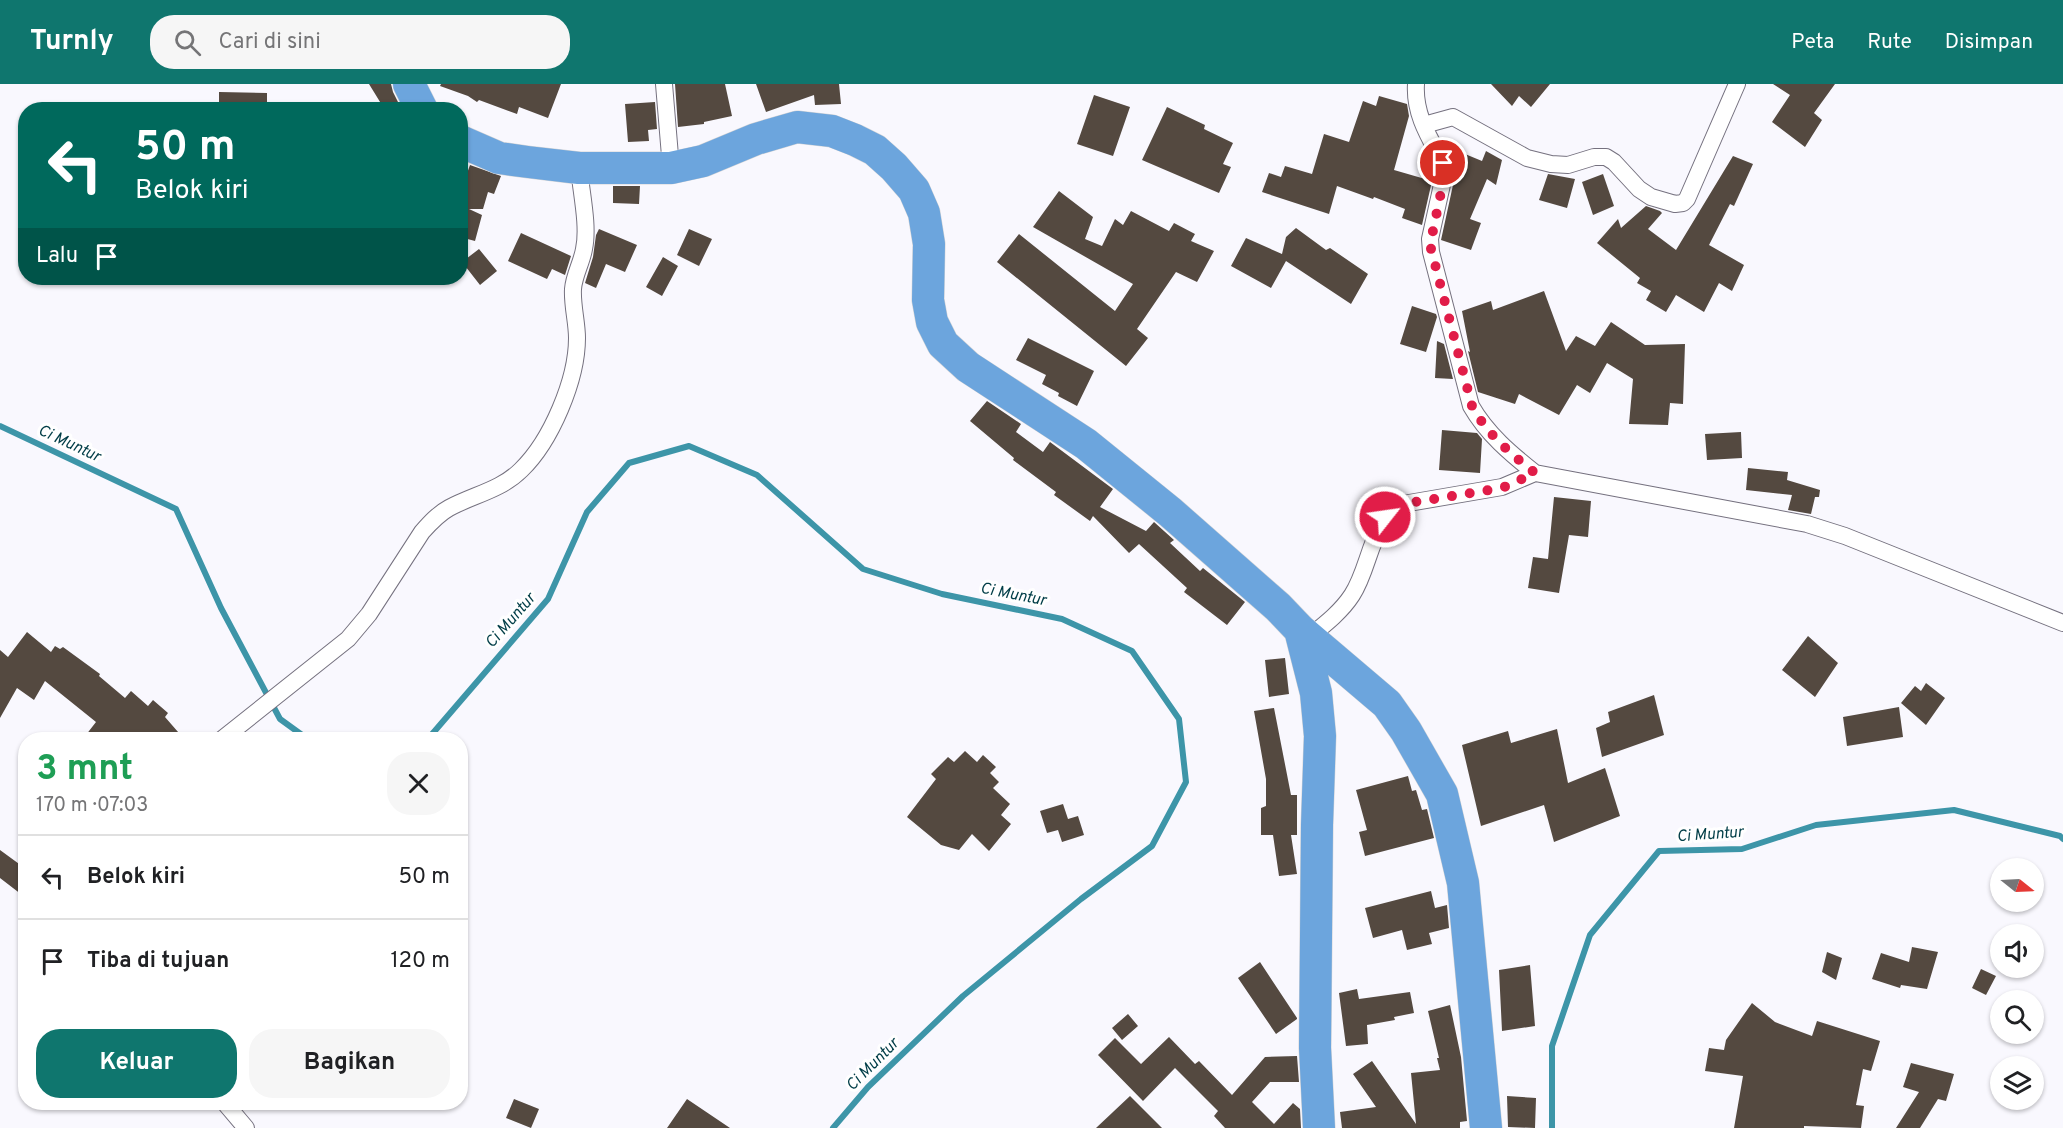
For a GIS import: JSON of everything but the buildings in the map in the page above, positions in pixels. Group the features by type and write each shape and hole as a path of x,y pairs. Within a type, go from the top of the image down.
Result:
{"highway":[{"path":"409,84 418,102"},
{"path":"468,144 499,158 579,168 671,168 703,162 756,139 797,127 831,131 875,150 894,167 914,190 924,213 929,244 928,300 932,322 943,344 968,366 1086,444 1161,504 1278,607 1304,634 1387,704 1443,794 1463,883 1486,1128"},
{"path":"1304,634 1314,684 1320,736 1315,1048 1319,1128"}],"street":[{"path":"664,84 671,168"},
{"path":"1416,84 1416,105 1443,163 1444,171 1430,239 1431,252 1472,406 1480,423 1507,451 1535,473 1807,524 1845,536 2063,623"},
{"path":"1424,126 1455,117 1523,157 1542,162 1572,164 1598,156 1606,157 1646,194 1666,203 1679,204 1687,199 1737,84"},
{"path":"232,732 359,628 431,522 449,508 508,481 533,457 560,408 573,369 576,351 573,289 586,240 579,168"},
{"path":"1304,634 1342,609 1352,595 1385,517 1392,510 1403,504 1502,488 1535,473"},
{"path":"231,1110 246,1128"}],"waterway":[{"name":"Ci Muntur","path":"0,426 176,509 221,608 280,719 298,732"},
{"name":"Ci Muntur","path":"434,732 548,599 587,512 629,463 689,446 757,475 863,569 942,594 1062,619 1132,651 1179,719 1186,782 1152,846 1081,899 963,996 868,1087 833,1128"},
{"name":"Ci Muntur","path":"1552,1128 1552,1046 1590,935 1659,851 1742,849 1816,825 1954,810 2060,836 2063,839"}],"route":[{"path":"1385,517 1403,504 1502,488 1535,473 1507,451 1480,423 1472,406 1430,245 1431,231 1444,178 1443,163"}]}
